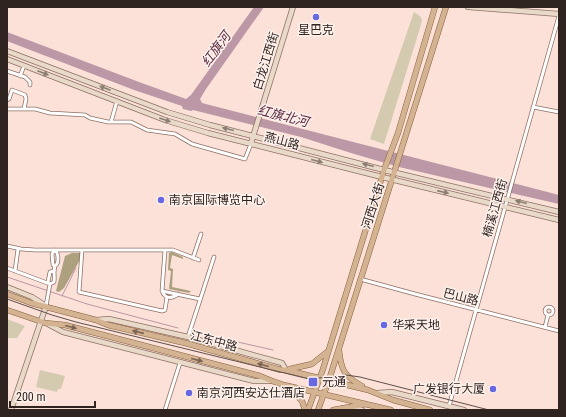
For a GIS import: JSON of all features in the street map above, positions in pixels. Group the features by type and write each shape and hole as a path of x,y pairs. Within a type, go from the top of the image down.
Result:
{"main road":[{"name":"白龙江西街","path":"251,143 293,7"},
{"name":"河西大街","path":"307,410 320,378 384,170 398,133 435,7"},
{"name":"河西大街","path":"318,410 329,380 446,7"},
{"path":"468,7 559,15"},
{"name":"燕山路","path":"7,51 167,112 384,170 559,212"},
{"name":"燕山路","path":"7,59 165,120 208,133 392,180 559,220"},
{"name":"江东中路","path":"7,287 32,297 46,306"},
{"name":"江东中路","path":"7,294 31,303 96,320 108,325 185,343 281,370 287,370 368,390 393,400 430,410"},
{"path":"11,410 43,322 46,306"},
{"name":"江东中路","path":"7,310 43,322 63,332 254,381 272,381"},
{"path":"96,320 109,319 188,337 282,363 287,370 312,364 328,351"},
{"name":"江东中路","path":"43,322 72,327 260,376 272,381 392,410"},
{"path":"339,347 343,372 368,390"},
{"path":"284,384 302,401 307,410"},
{"name":"江东中路","path":"377,393 392,392 464,410"},
{"path":"334,410 367,404"},
{"path":"351,407 362,410"}],"street":[{"name":"楠溪江西街","path":"449,406 559,15"},
{"path":"20,76 24,66"},
{"path":"7,71 29,80 30,85"},
{"path":"7,100 9,99 12,90 26,95 24,109"},
{"path":"111,122 117,102"},
{"path":"533,107 559,112"},
{"path":"7,109 35,109 50,113 80,114 90,118 111,122 131,122 147,130 175,134 196,145 245,158 251,143"},
{"path":"193,258 201,234"},
{"path":"7,246 55,250 173,250 199,260"},
{"path":"15,271 18,248"},
{"path":"46,306 50,284 54,282 55,266 58,262 58,254 55,250"},
{"path":"82,250 79,292 162,312 165,310 167,297"},
{"path":"165,250 162,291 167,297 173,297 178,294"},
{"path":"188,337 214,257"},
{"path":"7,268 50,284"},
{"name":"巴山路","path":"360,279 559,331"},
{"path":"162,291 200,299"},
{"path":"545,327 548,315"},
{"path":"165,410 180,362"}],"shaded area":[{"path":"254,7 264,7 206,89 200,99 202,103 559,195 559,204 399,167 301,137 193,110 183,109 182,106 134,90 7,41 7,32 186,99 191,95"},
{"path":"414,12 421,17 422,20 384,144 370,139"},
{"path":"172,252 183,257 183,259 172,255 170,268 173,269 172,287 191,291 189,293 169,289 171,271 168,270 169,253"},
{"path":"72,253 82,253 81,258 64,288 59,292 56,291 65,256"},
{"path":"7,319 25,326 17,338 7,338"},
{"path":"40,370 65,376 61,389 58,389 57,392 36,387"}],"waterway":[{"path":"62,296 76,268"},
{"path":"7,277 87,304 178,328"},
{"path":"198,333 273,350"}],"tram line":[{"path":"7,299 76,322 309,379 346,375 360,377 489,410"}],"place":[{"name":"星巴克","path":"316,17"},
{"name":"南京国际博览中心","path":"161,200"},
{"name":"华采天地","path":"384,325"},
{"name":"元通","path":"313,382"},
{"name":"广发银行大厦","path":"493,389"},
{"name":"南京河西安达仕酒店","path":"189,393"}],"water label":[{"name":"红旗河","path":"216,49"},
{"name":"红旗北河","path":"283,116"}]}
